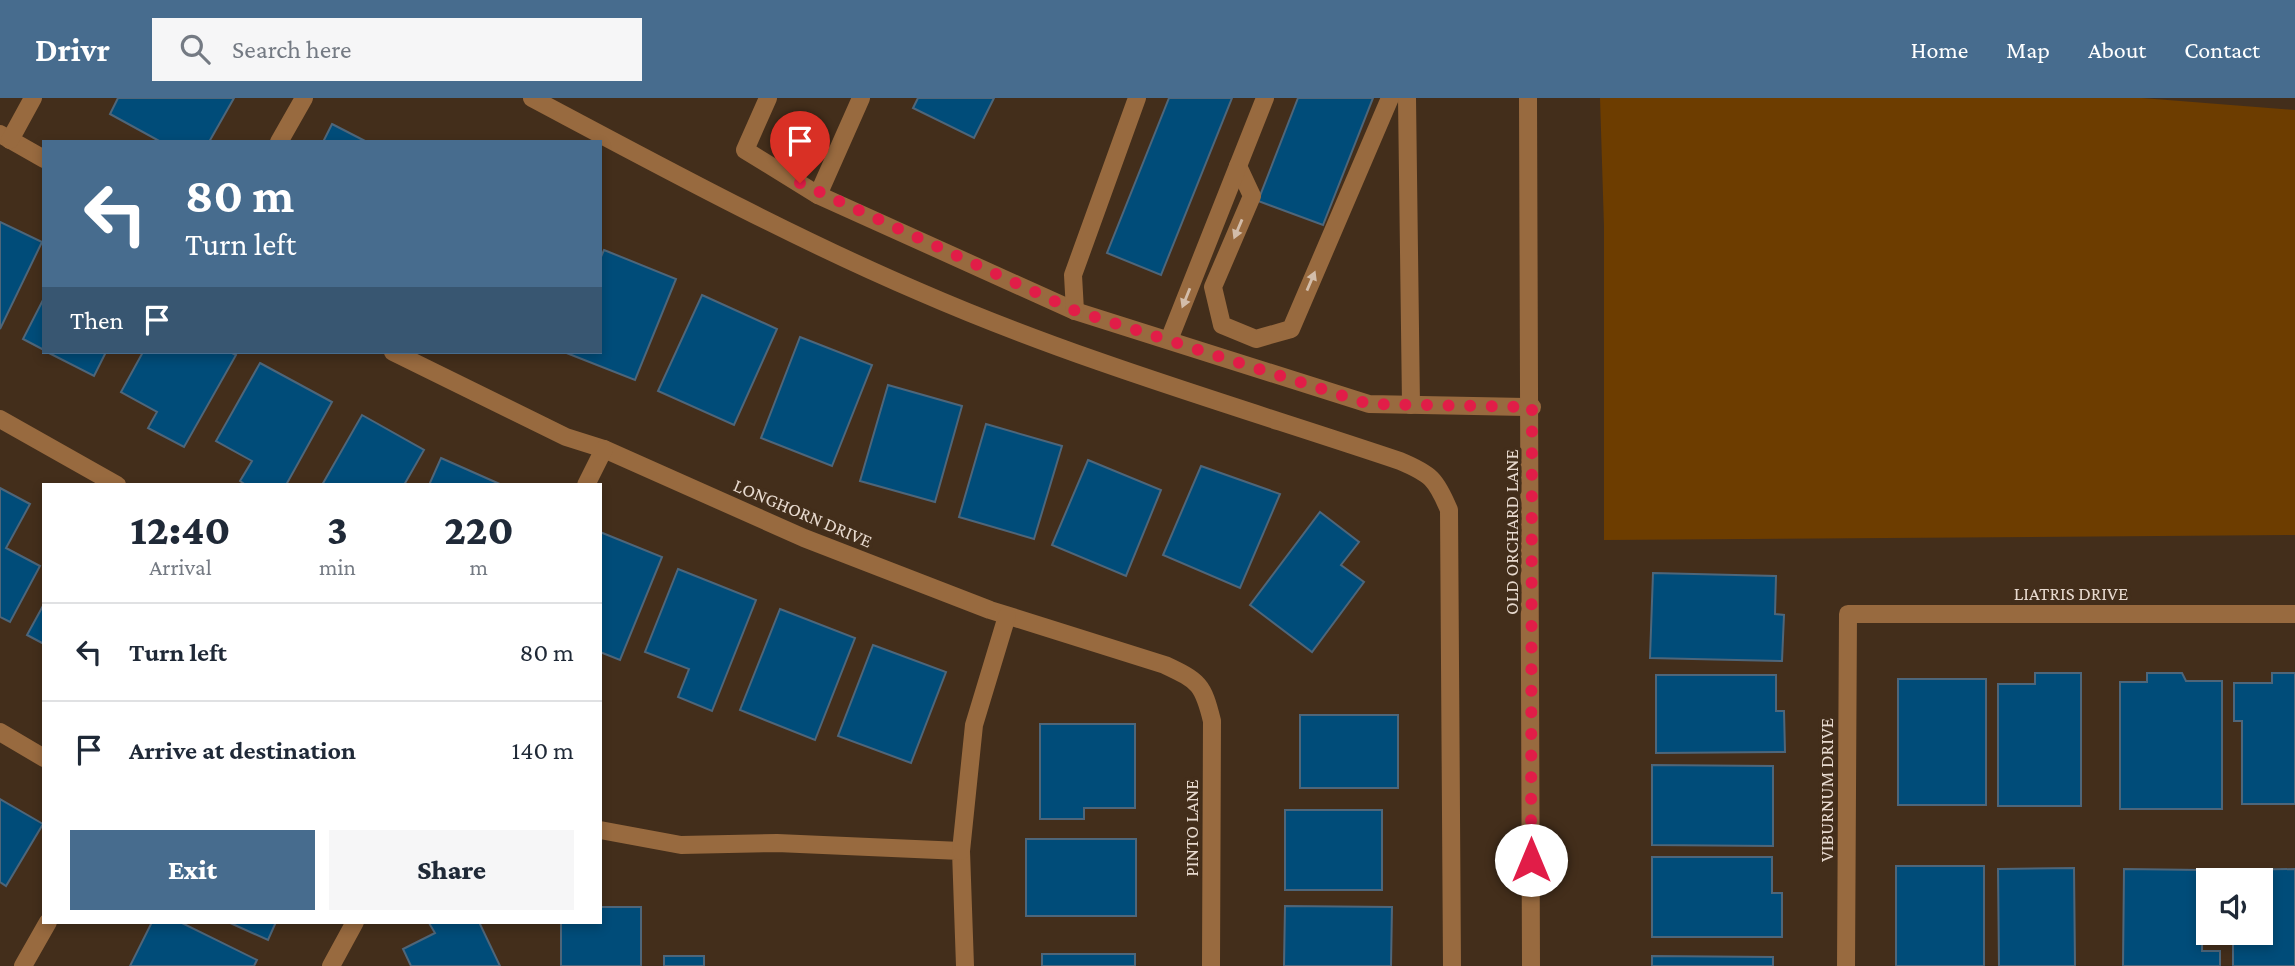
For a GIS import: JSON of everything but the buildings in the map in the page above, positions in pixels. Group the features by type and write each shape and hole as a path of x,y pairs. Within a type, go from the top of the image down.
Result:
{"street":[{"path":"33,98 5,137 42,158"},
{"path":"280,140 304,98"},
{"path":"532,98 741,209 921,293 1097,363 1400,461 1425,472 1438,482 1449,510 1452,966"},
{"path":"768,98 745,149 818,194 1076,311 1369,404 1532,407"},
{"path":"818,194 861,98"},
{"path":"1076,311 1073,275 1137,98"},
{"path":"1169,340 1265,98"},
{"path":"1238,166 1252,196 1213,288 1222,325 1256,338 1290,329 1390,98"},
{"path":"1407,98 1411,405"},
{"name":"OLD ORCHARD LANE","path":"1528,98 1532,407 1531,966"},
{"name":"LONGHORN DRIVE","path":"397,354 566,437 604,449 804,538 1007,616 1165,666 1187,676 1205,691"},
{"path":"0,419 113,483"},
{"path":"587,483 604,449"},
{"name":"LIATRIS DRIVE","path":"1848,614 2295,614"},
{"name":"VIBURNUM DRIVE","path":"1846,966 1848,614"},
{"path":"965,966 961,851 974,725 1007,616"},
{"name":"PINTO LANE","path":"1205,691 1212,721 1211,966"},
{"path":"0,732 42,757"},
{"path":"602,830 681,845 777,843 961,851"},
{"path":"23,966 47,924"},
{"path":"331,966 354,924"}],"shaded area":[{"path":"1600,98 2142,98 2295,110 2295,535 1604,540 1604,227"}],"route":[{"path":"800,183 818,194 1076,311 1369,404 1532,407 1531,860"}]}
